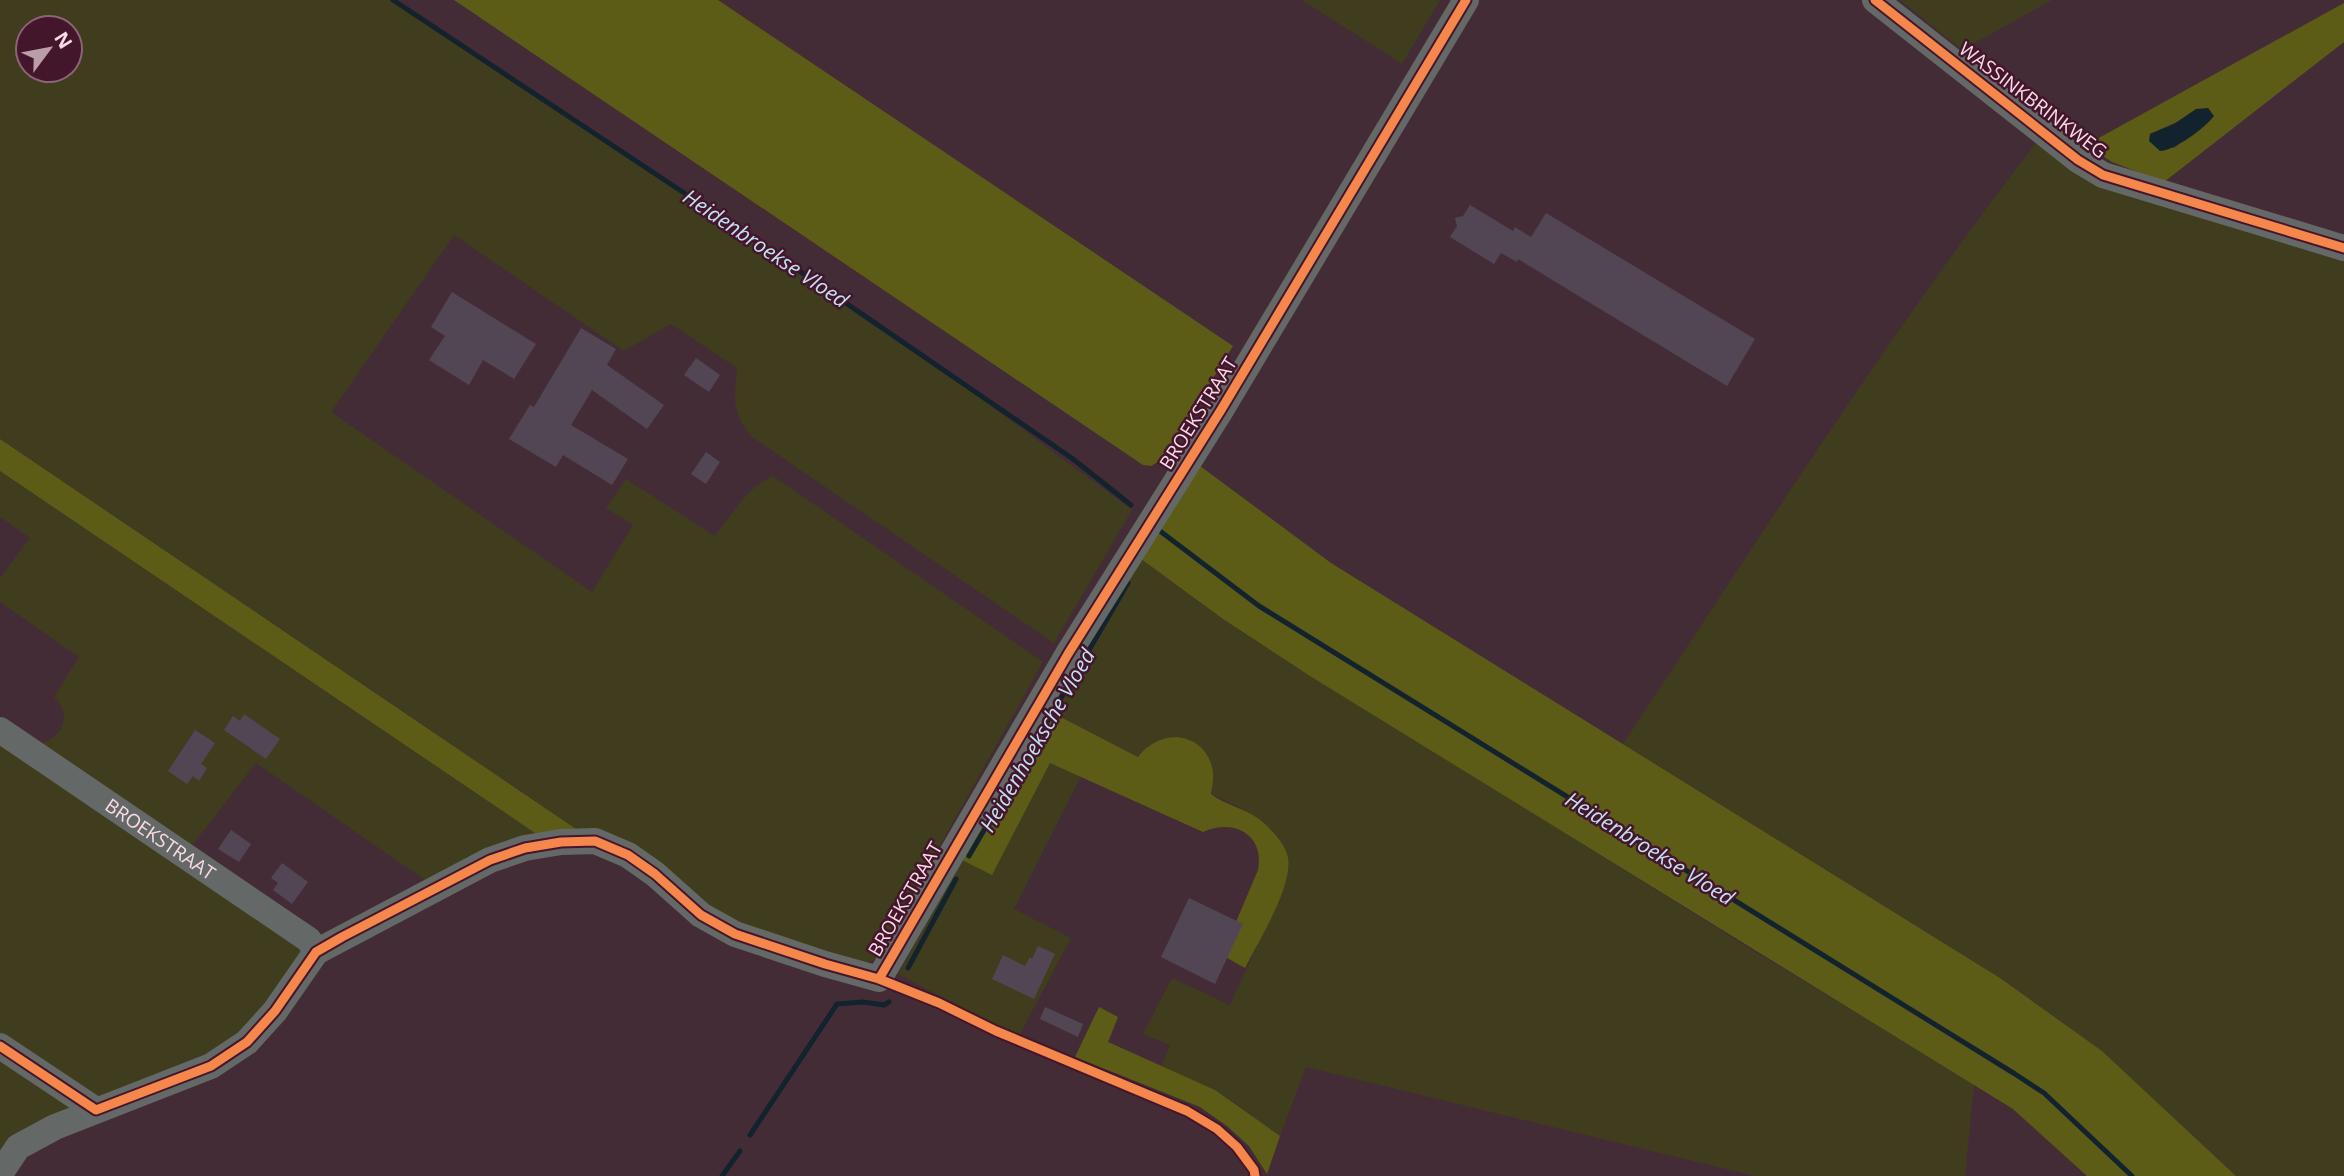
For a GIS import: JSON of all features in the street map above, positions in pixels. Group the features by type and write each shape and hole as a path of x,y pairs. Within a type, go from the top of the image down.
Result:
{"street":[{"name":"BROEKSTRAAT","path":"0,1174 18,1147 55,1127 211,1066 247,1042 275,1011 316,952 491,860 525,848 561,842 595,841 628,855 655,874 701,915 735,934 879,979 1068,654 1221,410 1466,0"},
{"name":"WASSINKBRINKWEG","path":"1875,0 2078,160 2103,175 2344,248"},
{"name":"BROEKSTRAAT","path":"0,730 309,940 316,952"},
{"path":"0,1046 96,1110"}],"shaded area":[{"path":"0,0 398,0 980,398 1132,510 1054,643 752,437 737,412 737,368 671,324 624,351 454,235 331,412 592,592 633,525 606,508 626,479 715,536 748,494 773,476 1043,662 876,959 868,962 838,959 732,922 582,833 0,439"},
{"path":"454,0 718,0 1233,346 1163,459 1151,466 1143,465"},
{"path":"1302,0 1440,0 1402,64"},
{"path":"1900,0 2052,0 1962,50"},
{"path":"2344,3 2344,42 2164,182 2112,162 2086,145","holes":["2208,108 2213,116 2174,148 2150,134"]},
{"path":"2039,139 2344,260 2344,1176 2236,1176 2102,1051 2000,978 1623,744 1877,362"},
{"path":"0,439 582,833 541,837 0,471"},
{"path":"1192,460 1331,563 2000,978 2102,1051 2236,1176 2087,1176 2013,1109 1310,676 1223,619 1137,556"},
{"path":"0,471 541,837 428,882 256,763 190,848 42,743 56,736 63,724 63,710 54,697 79,657 0,602 0,578 30,538 0,517"},
{"path":"1137,556 1223,619 1744,945 1974,1084 1965,1176 1755,1176 1306,1067 1280,1136 1215,1090 1161,1066 1170,1045 1143,1034 1172,978 1230,1005 1287,879 1288,858 1277,838 1259,820 1211,794 1214,774 1191,740 1175,738 1155,742 1139,757 1049,711"},
{"path":"1049,711 1138,757 1148,747 1170,738 1193,742 1202,748 1209,759 1213,775 1211,794 1253,815 1276,836 1288,858 1285,883 1273,914 1245,968 1222,955 1258,870 1257,847 1252,838 1235,828 1214,828 1203,832 1050,763 992,875 962,860"},
{"path":"0,743 303,947 302,954 232,1044 95,1098 0,1036"},
{"path":"1050,763 1081,776 1014,909 1071,938 1020,1034 990,1022 898,974 962,860 992,874"},
{"path":"1099,1007 1118,1017 1108,1042 1215,1090 1280,1136 1267,1174 1249,1146 1200,1107 1075,1057"},
{"path":"0,1058 74,1107 0,1156"}],"water":[{"path":"2208,108 2214,116 2181,143 2160,151 2149,141 2150,134 2174,124 2196,109"}],"building":[{"path":"1470,205 1513,231 1515,227 1531,237 1546,213 1755,339 1727,386 1518,259 1517,262 1501,253 1494,264 1450,237 1457,226 1455,218 1463,216"},
{"path":"452,292 536,344 514,379 483,360 469,385 429,360 445,336 431,327"},
{"path":"581,328 616,349 607,365 664,405 647,429 592,390 571,425 628,459 612,485 563,455 556,467 509,439 530,405 534,407"},
{"path":"696,358 720,375 709,392 684,375"},
{"path":"706,452 720,462 706,484 691,474"},
{"path":"244,714 280,739 266,759 224,730 233,716 240,721"},
{"path":"195,730 215,743 201,764 207,768 199,781 193,776 187,784 168,771"},
{"path":"231,830 251,844 239,862 218,849"},
{"path":"282,863 308,882 292,904 273,890 278,883 271,878"},
{"path":"1189,898 1243,924 1215,984 1161,957"},
{"path":"1038,946 1055,954 1034,999 992,979 1003,955 1025,966"},
{"path":"1045,1007 1083,1024 1078,1037 1040,1019"}],"waterway":[{"name":"Heidenbroekse Vloed","path":"393,0 731,224 1073,459 1131,505"},
{"name":"Heidenbroekse Vloed","path":"1160,531 1259,606 2044,1093 2132,1176"},
{"name":"Heidenhoeksche Vloed","path":"969,856 1128,583"},
{"name":"Heidenhoeksche Vloed","path":"908,968 956,879"},
{"name":"Heidenhoeksche Vloed","path":"750,1135 837,1004 863,1002 884,1005 889,1002"},
{"name":"Heidenhoeksche Vloed","path":"722,1176 740,1151"}],"cycle path":[{"path":"879,979 1068,654 1221,410 1466,0"},
{"path":"1875,0 2078,160 2103,175 2344,248"},
{"path":"0,1046 96,1110 211,1066 247,1042 275,1011 316,952 342,937 490,860 525,848 561,842 595,841 628,855 655,874 701,915 735,934 879,979 1187,1111 1217,1129 1237,1147 1254,1170 1255,1176"}]}
